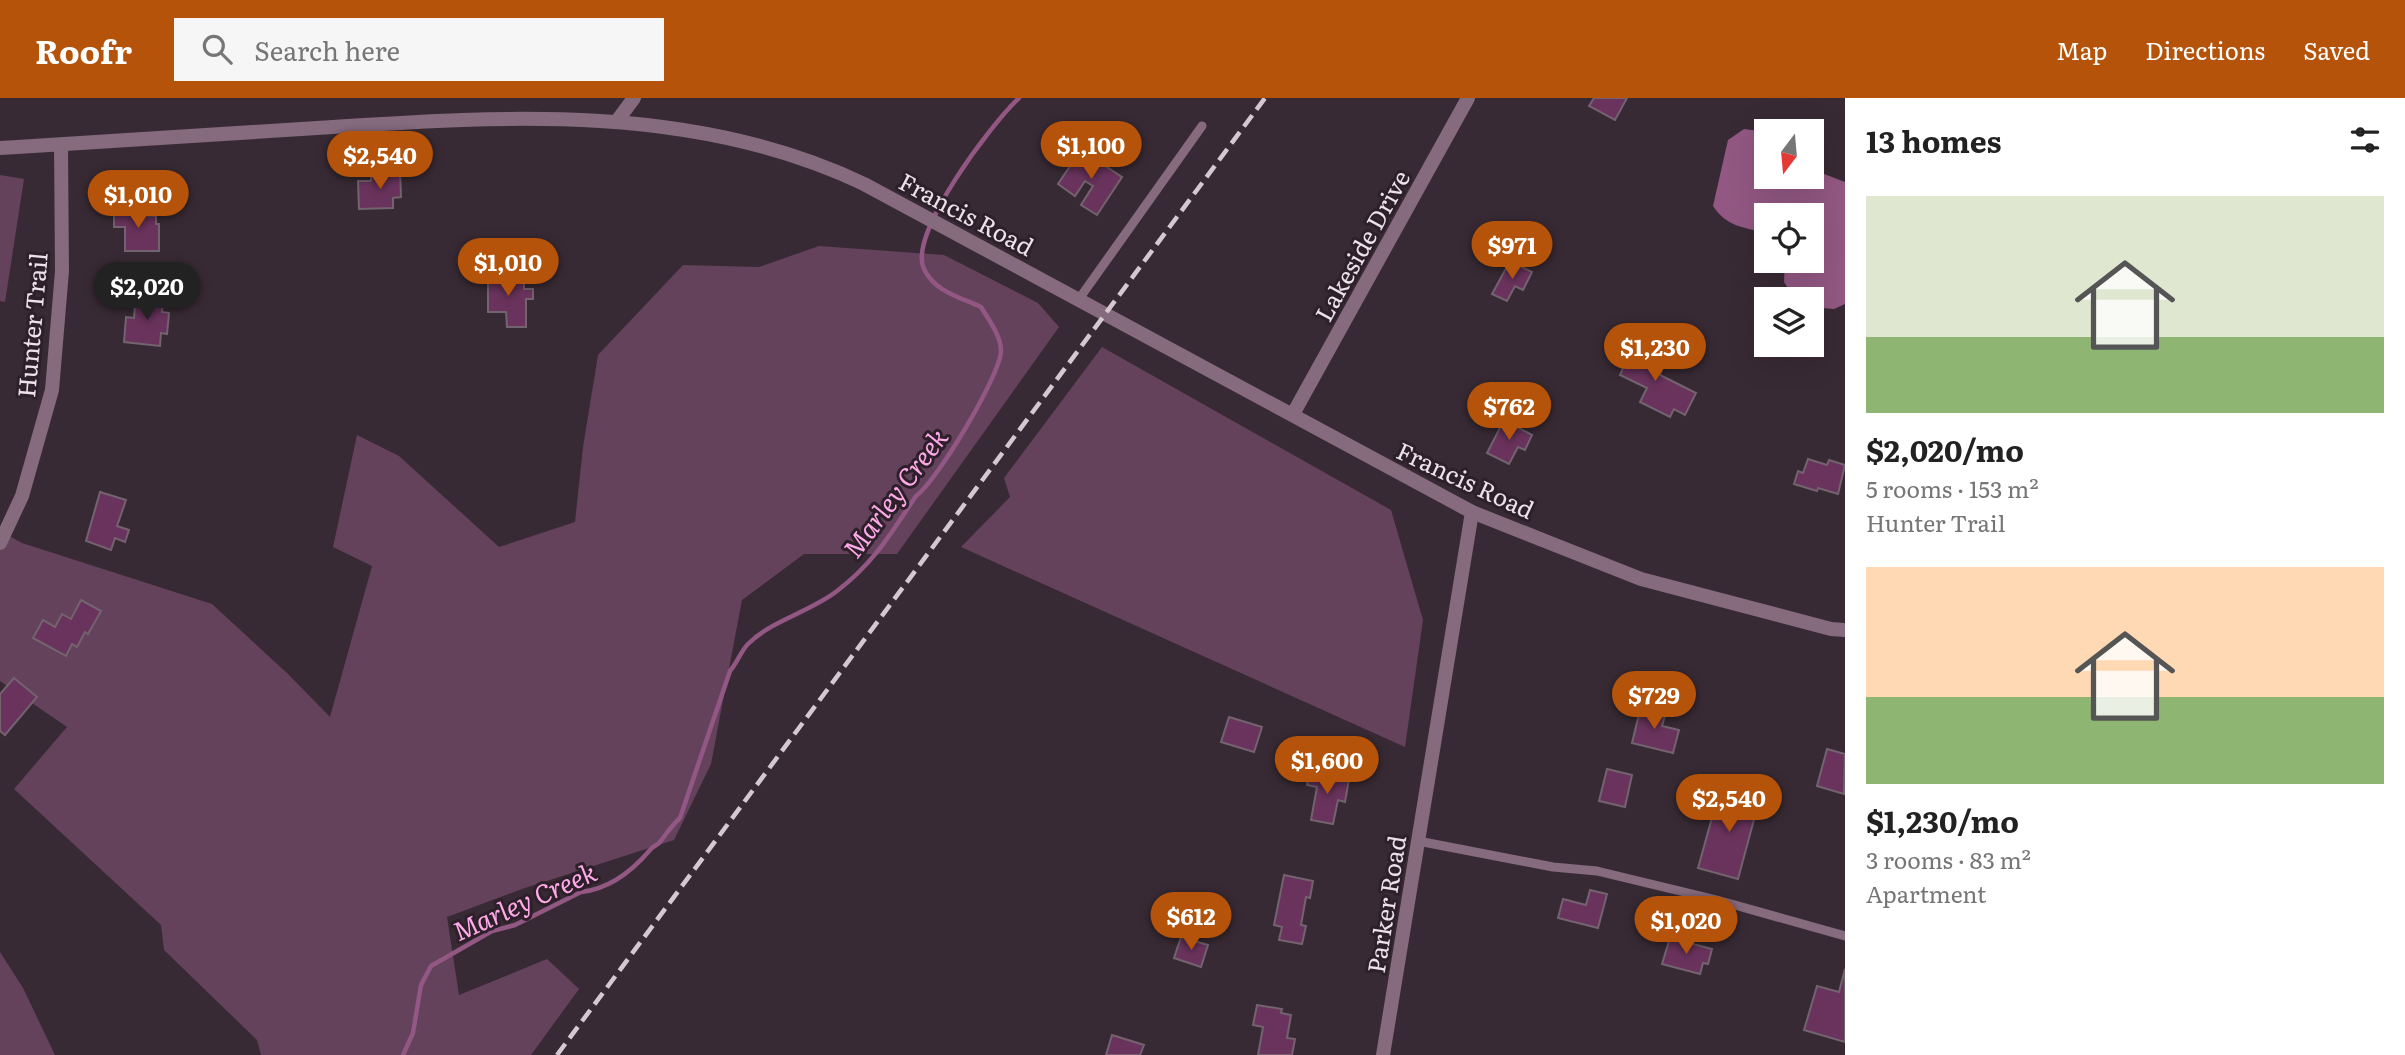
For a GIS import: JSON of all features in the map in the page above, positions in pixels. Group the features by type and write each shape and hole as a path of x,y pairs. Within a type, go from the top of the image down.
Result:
{"street":[{"path":"617,121 634,98"},
{"name":"Lakeside Drive","path":"1293,414 1468,98"},
{"name":"Francis Road","path":"0,148 470,118 617,121 703,133 764,148 846,176 898,202 1079,299 1167,350 1293,414 1472,512 1641,579 1831,629 1845,630"},
{"name":"Hunter Trail","path":"0,543 22,496 52,390 62,271 61,145"},
{"name":"Parker Road","path":"1383,1055 1472,512"}],"lane":[{"path":"1079,299 1202,126"},
{"path":"1418,841 1553,867 1597,871 1717,900 1845,936"}],"shaded area":[{"path":"1744,129 1754,130 1754,189 1824,189 1824,174 1845,182 1845,304 1834,309 1824,308 1824,287 1787,287 1784,282 1784,273 1824,273 1824,203 1754,203 1754,230 1730,222 1713,206 1728,140"},
{"path":"0,175 24,179 5,302 0,301"},
{"path":"819,246 944,255 1038,303 1059,327 897,554 804,554 742,600 711,764 674,840 525,888 447,917 459,995 547,959 579,989 531,1055 261,1055 257,1040 164,950 161,925 14,789 67,727 0,681 0,531 22,543 212,604 330,717 372,566 333,547 357,435 399,456 499,547 575,522 583,447 598,355 683,265 759,267"},
{"path":"1102,347 1391,510 1423,620 1405,747 961,547 1010,497 1004,478"},
{"path":"0,952 23,988 55,1055 0,1055"}],"building":[{"path":"1594,98 1627,98 1615,120 1589,106"},
{"path":"1081,150 1122,177 1097,215 1081,205 1093,186 1085,181 1075,196 1058,184"},
{"path":"400,172 401,197 393,198 393,208 359,209 358,181 371,181 371,173"},
{"path":"114,209 140,209 140,215 156,216 156,224 159,224 159,251 125,251 125,227 114,227"},
{"path":"1510,261 1532,272 1523,290 1515,286 1507,301 1492,294"},
{"path":"488,269 500,269 500,278 524,278 524,289 533,289 533,299 526,299 526,327 507,327 506,312 488,312"},
{"path":"136,294 163,297 162,312 169,313 167,334 161,333 160,346 124,342 126,317 134,318"},
{"path":"1629,345 1652,356 1650,360 1663,367 1660,375 1696,393 1685,415 1674,409 1670,417 1640,402 1647,388 1620,375 1623,368 1618,366"},
{"path":"1504,420 1532,435 1525,450 1518,447 1509,464 1487,453"},
{"path":"1808,459 1827,465 1829,460 1845,465 1838,494 1794,484 1798,471 1803,473"},
{"path":"100,492 126,500 117,526 129,530 125,542 115,538 111,550 86,541"},
{"path":"81,600 101,611 88,634 85,632 77,647 72,644 66,656 33,638 43,620 55,627 62,614 71,619"},
{"path":"14,678 37,697 5,735 0,731 0,694"},
{"path":"1641,706 1666,712 1662,726 1679,730 1673,753 1632,743"},
{"path":"1229,717 1262,727 1254,752 1221,742"},
{"path":"1827,749 1845,754 1844,794 1817,786"},
{"path":"1607,769 1632,775 1625,807 1599,801"},
{"path":"1309,772 1349,779 1345,802 1338,800 1333,824 1311,820 1317,787 1307,785"},
{"path":"1720,789 1759,801 1738,879 1698,868"},
{"path":"1284,875 1313,881 1310,898 1306,897 1301,925 1306,926 1302,944 1279,940 1282,927 1274,925"},
{"path":"1590,890 1607,894 1598,928 1558,918 1563,899 1586,905"},
{"path":"1181,937 1208,945 1201,967 1174,958"},
{"path":"1670,938 1712,949 1708,964 1703,963 1700,974 1662,964"},
{"path":"1845,969 1845,1042 1804,1030 1817,986 1839,992"},
{"path":"1257,1005 1282,1009 1281,1013 1291,1015 1287,1038 1295,1039 1292,1055 1258,1055 1263,1027 1253,1025"},
{"path":"1112,1035 1144,1045 1140,1055 1106,1055"}],"waterway":[{"name":"Marley Creek","path":"403,1055 413,1033 421,985 431,966 492,931 515,925 581,892 611,883 659,843 680,818 730,671 746,647 768,629 837,591 861,570 952,450 990,382 1001,351 994,328 981,307 949,293 935,283 924,269 922,253 928,231 955,179 991,130 1019,98"}],"railway":[{"path":"557,1055 1265,98"}]}
